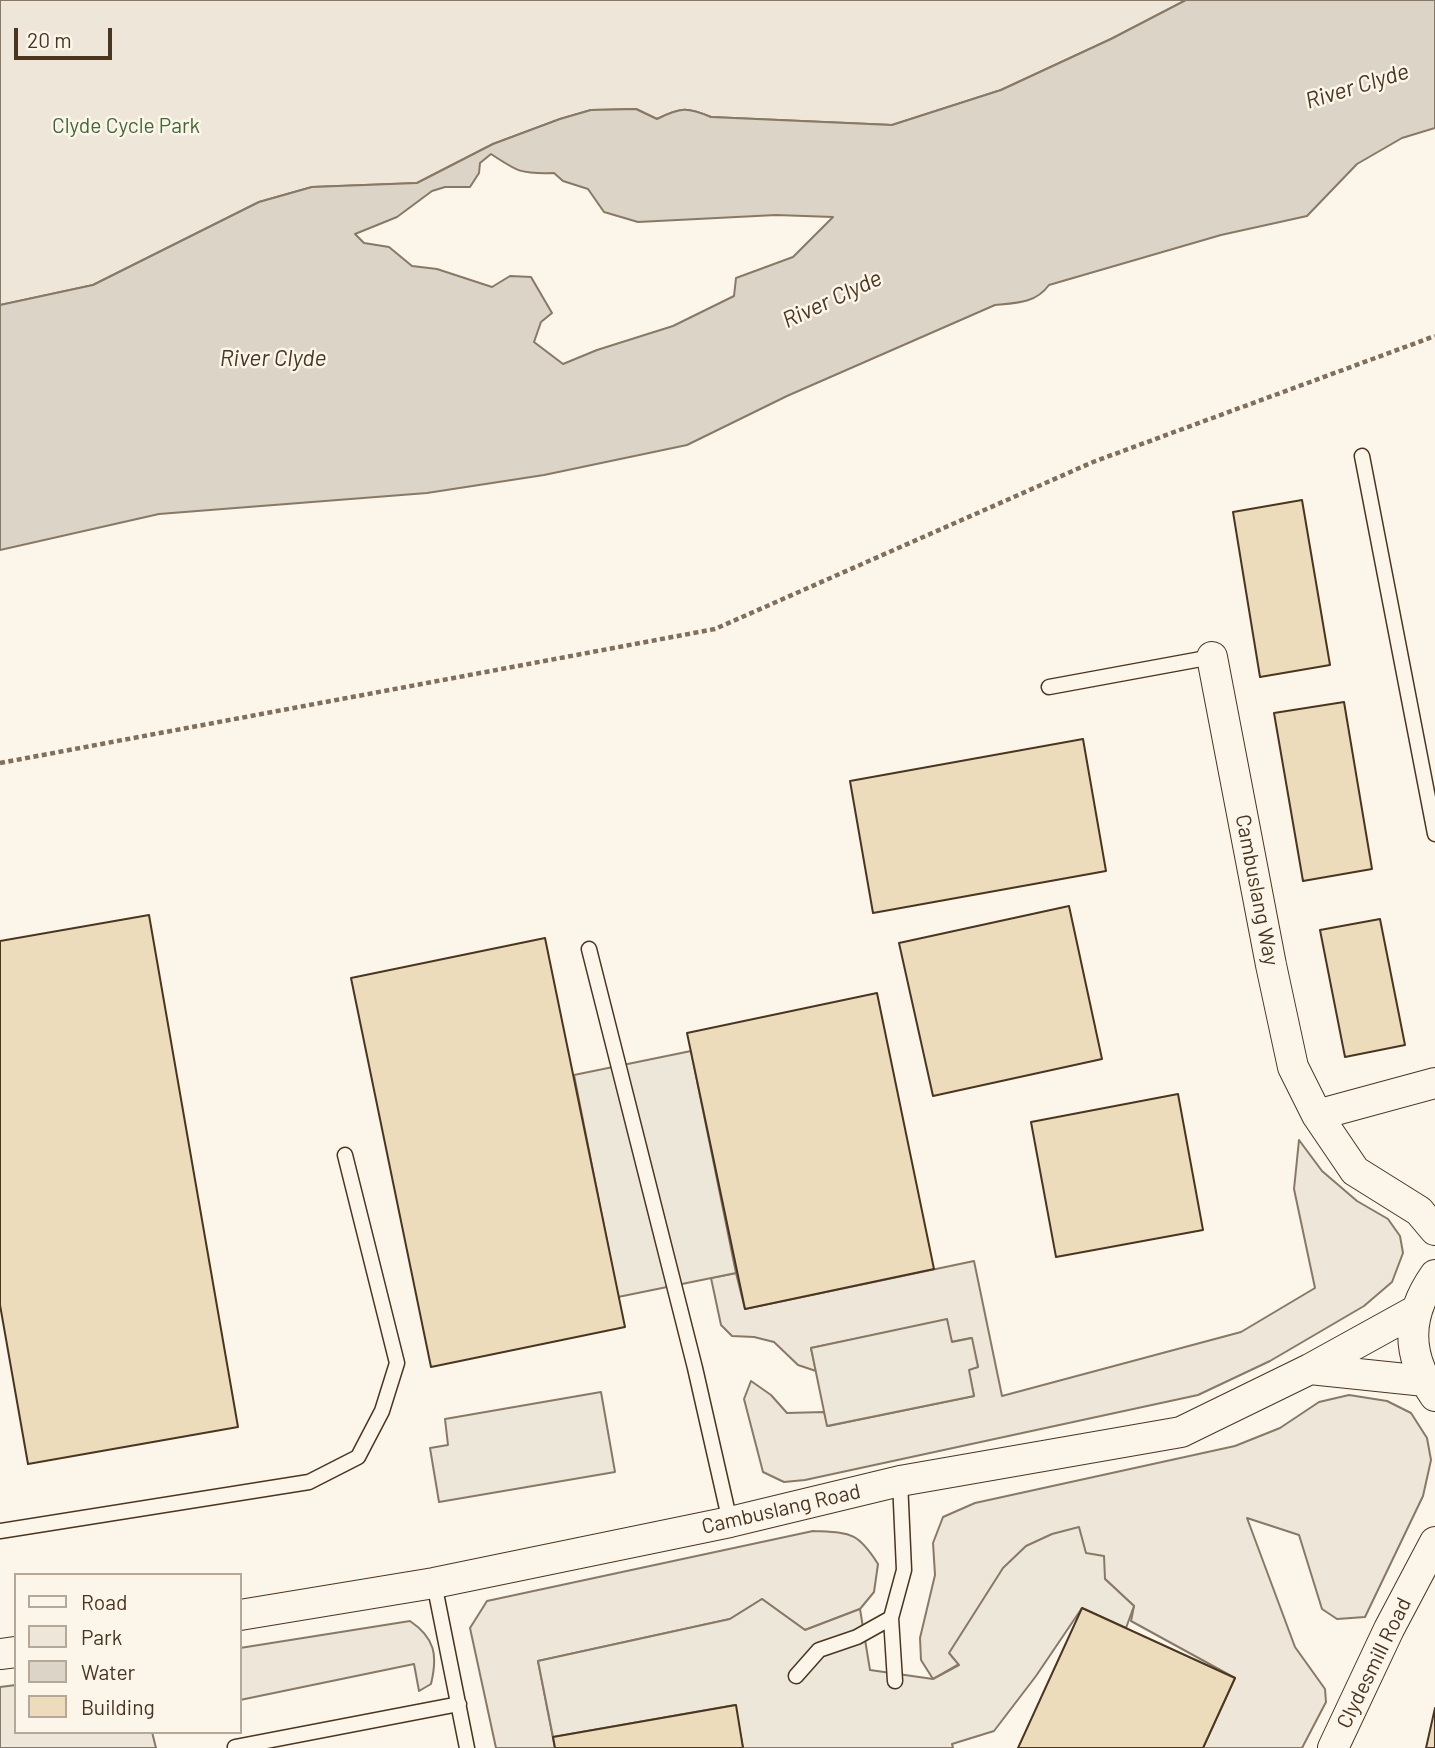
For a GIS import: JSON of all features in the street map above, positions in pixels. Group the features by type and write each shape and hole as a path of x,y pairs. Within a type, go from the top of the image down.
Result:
{"street":[{"name":"Cambuslang Way","path":"1212,657 1293,1068 1317,1115 1355,1171 1419,1211 1435,1230"},
{"path":"1317,1115 1435,1083"},
{"path":"1430,1389 1415,1359 1412,1335 1415,1311 1424,1290 1435,1275"},
{"name":"Cambuslang Road","path":"242,1615 434,1583 730,1522 900,1481 1181,1432 1310,1369 1415,1311"},
{"path":"1310,1369 1430,1389"},
{"name":"Clydesmill Road","path":"1333,1748 1389,1629 1435,1542"}],"lane":[{"path":"1362,456 1435,834"},
{"name":"Cambuslang Way","path":"1049,687 1212,657"},
{"path":"589,949 691,1354 730,1522"},
{"path":"0,1531 309,1482 358,1457 382,1411 397,1363 345,1155"},
{"path":"895,1681 891,1618 904,1570 900,1481"},
{"path":"434,1583 467,1748"},
{"path":"796,1676 819,1650 857,1637 891,1618"},
{"path":"235,1747 459,1704"}],"path":[{"path":"0,763 715,629 1093,462 1435,336"}],"green space":[{"name":"Clyde Cycle Park","path":"0,0 1186,0 1111,39 1001,90 892,125 711,117 684,110 657,119 636,109 591,110 493,144 417,183 312,187 259,202 93,285 0,305"},
{"path":"1299,1140 1322,1171 1357,1201 1388,1219 1400,1236 1403,1253 1392,1282 1364,1306 1270,1361 1198,1395 805,1480 784,1482 763,1472 744,1399 751,1381 771,1395 787,1413 824,1412 828,1426 974,1396 968,1369 978,1367 971,1338 951,1342 947,1320 811,1348 816,1371 798,1365 774,1342 754,1337 732,1336 721,1325 711,1278 736,1273 745,1309 974,1261 1002,1396 1241,1332 1315,1288 1294,1189"},
{"path":"1349,1395 1387,1401 1411,1413 1427,1438 1431,1460 1423,1496 1365,1617 1337,1619 1322,1609 1299,1535 1247,1518 1295,1647 1325,1689 1326,1702 1302,1748 1203,1748 1235,1678 1131,1621 1134,1606 1105,1579 933,1679 921,1660 920,1638 935,1575 933,1543 943,1517 975,1503 1235,1446 1280,1428 1319,1402"},
{"path":"813,1531 852,1536 864,1545 878,1564 874,1592 860,1609 805,1630 762,1599 730,1619 538,1661 555,1748 496,1748 470,1628 487,1601"},
{"path":"410,1621 429,1641 434,1664 431,1684 419,1691 414,1664 242,1700 242,1648"},
{"path":"14,1685 14,1734 152,1734 156,1748 0,1748 0,1687"}],"shaded area":[{"path":"691,1051 736,1273 618,1297 574,1075"},
{"path":"947,1319 952,1342 972,1338 978,1367 969,1370 974,1396 827,1426 811,1348"},
{"path":"601,1392 615,1472 439,1502 430,1448 448,1445 445,1419"},
{"path":"1079,1527 1086,1553 1104,1556 1105,1579 1134,1606 1126,1628 1082,1608 1036,1676 994,1731 952,1744 953,1748 743,1748 735,1705 553,1737 538,1661 730,1619 762,1599 805,1630 860,1609 870,1670 933,1679 959,1665 949,1653 1003,1568 1026,1546 1052,1534"}],"water":[{"name":"River Clyde","path":"1186,0 1435,0 1435,128 1402,138 1357,164 1307,216 1221,235 1049,285 1032,299 995,305 787,396 687,445 544,475 427,493 159,514 0,550 0,305 93,285 259,202 312,187 417,183 493,144 591,110 636,109 657,119 684,110 711,117 892,125 1001,90 1111,39","holes":["491,154 520,171 554,173 563,181 588,189 604,212 638,222 776,215 833,217 793,257 736,278 734,296 673,326 597,350 563,364 534,342 541,322 552,313 531,277 510,276 492,287 437,269 412,266 389,247 364,243 355,234 397,217 432,191 445,187 470,187 479,173 480,163"]}],"building":[{"path":"1302,500 1330,665 1260,677 1233,512"},
{"path":"1344,702 1372,869 1303,881 1274,713"},
{"path":"1083,739 1106,871 873,913 850,781"},
{"path":"1069,906 1102,1059 933,1096 899,943"},
{"path":"149,915 238,1427 28,1464 0,1305 0,941"},
{"path":"1380,919 1405,1045 1345,1057 1320,930"},
{"path":"545,938 625,1327 431,1367 351,978"},
{"path":"877,993 934,1269 745,1309 687,1033"},
{"path":"1178,1094 1203,1230 1056,1257 1031,1122"},
{"path":"1082,1608 1235,1678 1203,1748 1018,1748"},
{"path":"736,1705 743,1748 555,1748 553,1737"},
{"path":"1435,1708 1435,1748 1426,1748"}]}
